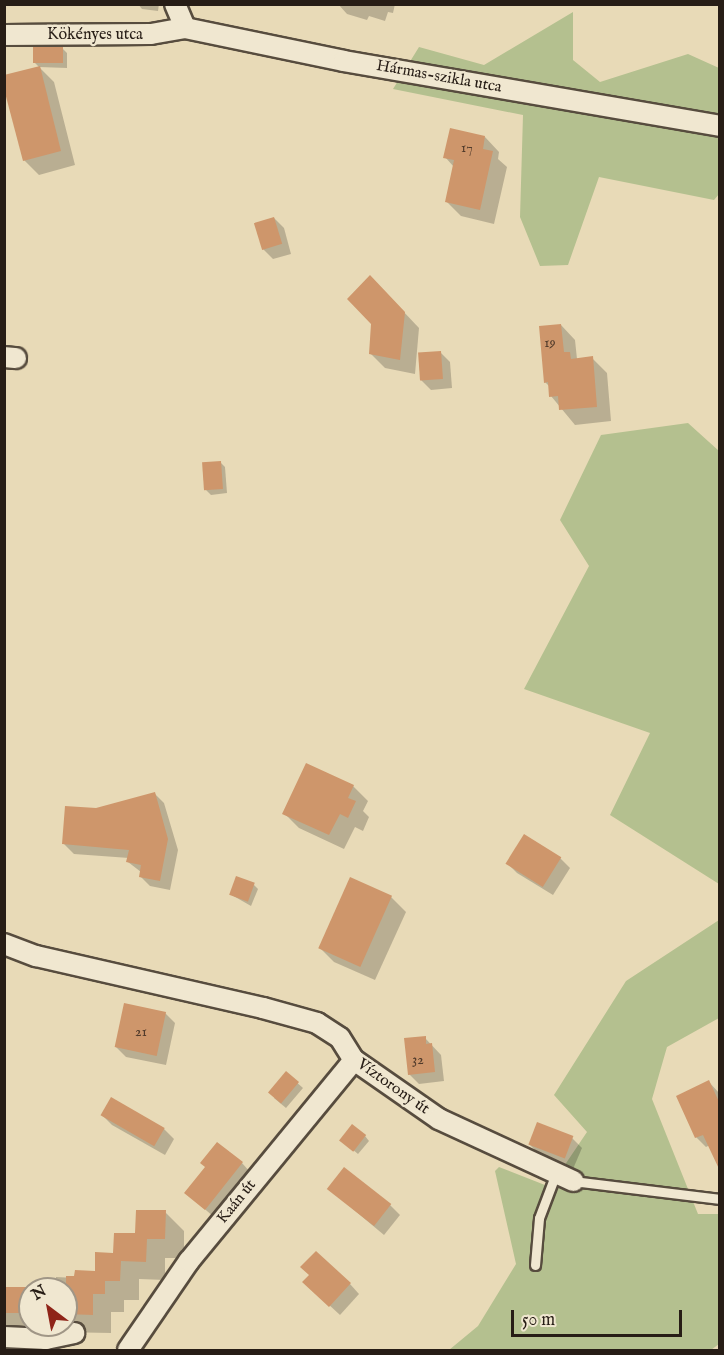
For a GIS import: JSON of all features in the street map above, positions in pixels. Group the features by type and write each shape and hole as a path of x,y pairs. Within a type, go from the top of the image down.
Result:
{"street":[{"path":"175,4 185,28"},
{"name":"Kökényes utca","path":"4,35 151,34 185,28"},
{"name":"Hármas-szikla utca","path":"185,28 345,61 720,126"},
{"name":"Víztorony út","path":"4,944 36,956 263,1008 317,1023 340,1038 354,1060 439,1119 565,1177"},
{"name":"Kaán út","path":"128,1350 189,1261 354,1060"},
{"path":"4,1337 46,1339 55,1337"}],"lane":[{"name":"Víztorony út","path":"565,1177 720,1200"},
{"path":"535,1265 539,1218 565,1177"}],"green space":[{"path":"573,12 573,60 600,82 688,54 719,68 719,194 714,200 599,177 568,265 540,266 520,217 523,115 393,89 419,47 484,65"},
{"path":"688,423 719,451 719,884 610,815 650,733 524,689 589,566 560,520 601,435"},
{"path":"719,920 719,1018 667,1047 652,1099 698,1214 719,1214 719,1344 711,1350 449,1350 478,1326 516,1264 495,1171 499,1167 550,1187 587,1132 554,1095 626,981"}],"building":[{"path":"33,47 63,47 63,63 33,63"},
{"path":"40,66 61,151 23,161 4,89 4,75"},
{"path":"450,128 485,136 483,149 493,151 480,210 445,202 454,160 443,158"},
{"path":"274,217 282,244 262,250 254,223"},
{"path":"370,275 405,312 400,360 369,354 371,324 347,299"},
{"path":"561,324 564,352 570,352 571,359 593,356 597,407 559,410 558,396 549,397 548,382 544,383 539,326"},
{"path":"441,351 443,379 420,381 418,353"},
{"path":"221,461 223,489 204,490 202,462"},
{"path":"306,763 354,785 348,798 356,801 348,818 340,814 329,835 282,814"},
{"path":"155,792 168,839 160,881 139,877 141,865 126,862 129,850 62,844 65,806 96,808"},
{"path":"524,834 561,857 543,887 505,864"},
{"path":"236,876 255,883 248,902 229,895"},
{"path":"350,877 392,896 360,967 318,948"},
{"path":"124,1003 166,1012 157,1056 115,1047"},
{"path":"426,1036 426,1044 432,1043 435,1072 408,1075 404,1038"},
{"path":"286,1071 299,1082 281,1103 268,1092"},
{"path":"709,1080 720,1104 720,1171 703,1135 695,1138 676,1096"},
{"path":"111,1097 165,1128 154,1146 101,1115"},
{"path":"537,1122 573,1136 565,1158 528,1144"},
{"path":"352,1124 366,1135 353,1152 339,1141"},
{"path":"217,1142 243,1162 205,1210 184,1193 205,1167 200,1163"},
{"path":"344,1167 391,1204 374,1226 327,1189"},
{"path":"136,1210 166,1210 165,1239 147,1239 146,1262 121,1261 120,1281 105,1281 105,1294 93,1294 93,1315 78,1314 78,1277 66,1276 74,1276 75,1270 95,1271 95,1252 113,1253 114,1233 135,1233"},
{"path":"316,1251 351,1283 329,1307 302,1282 309,1275 300,1267"},
{"path":"4,1287 18,1287 18,1313 4,1313"}]}
